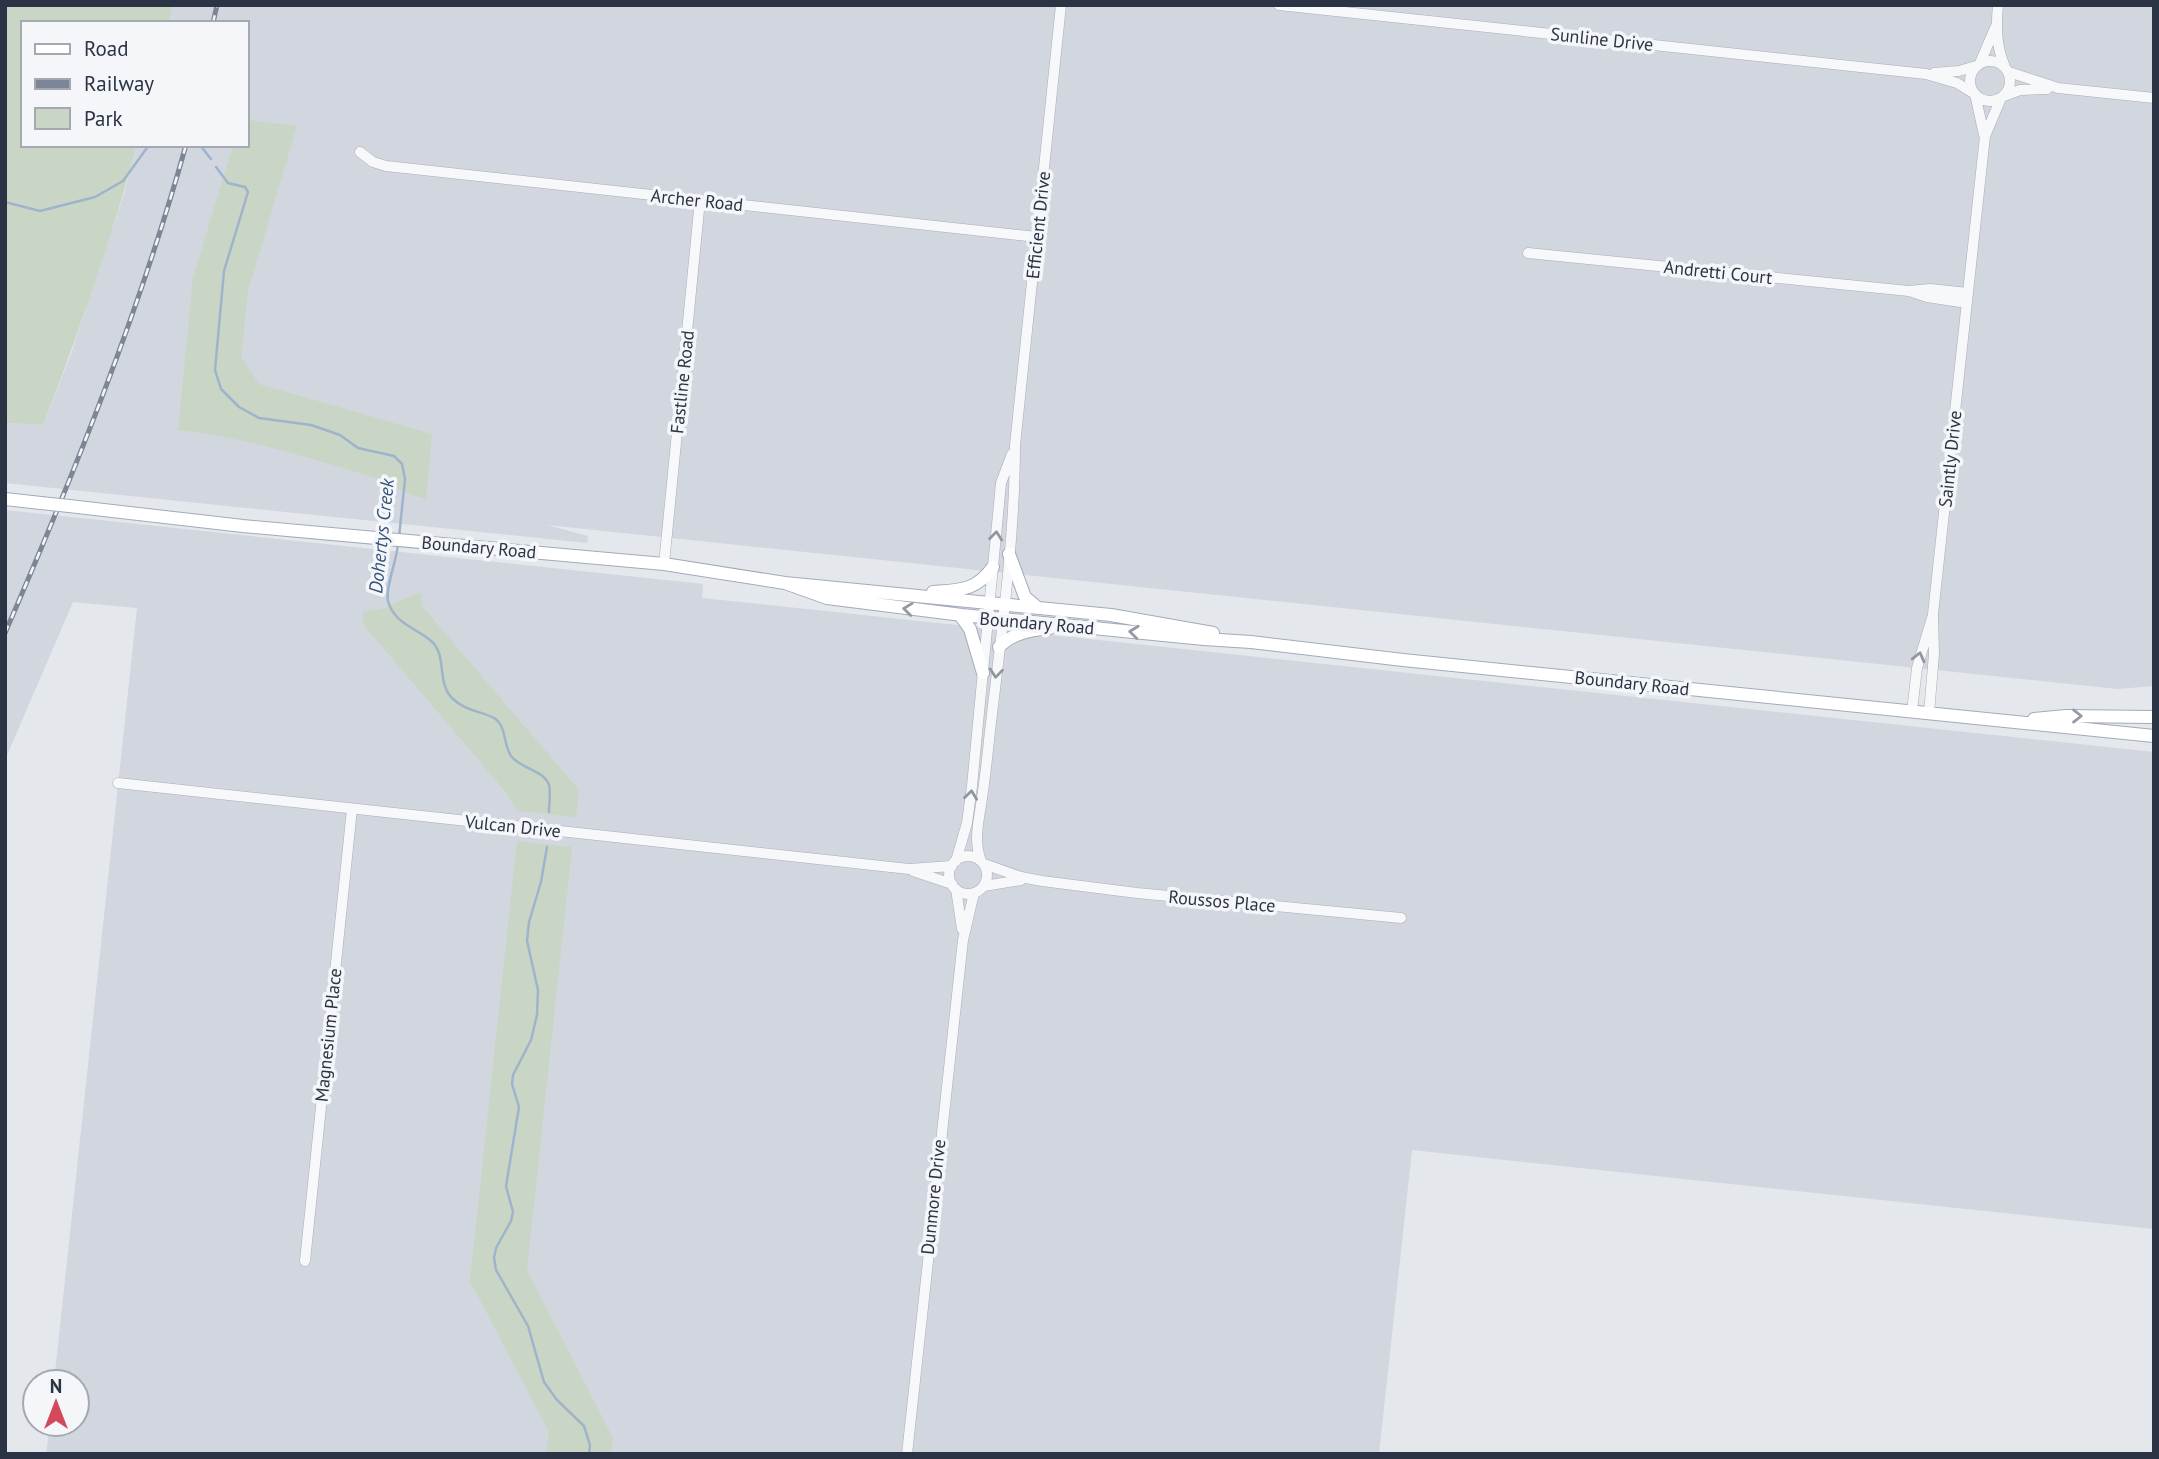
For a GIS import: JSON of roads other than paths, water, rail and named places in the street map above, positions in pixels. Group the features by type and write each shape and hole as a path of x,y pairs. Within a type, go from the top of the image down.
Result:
{"main road":[{"name":"Boundary Road","path":"5,499 243,526 664,564 785,583 989,604 1003,612 1074,626 2154,736"},
{"path":"1009,554 1025,597 1039,608"},
{"path":"905,595 972,587 981,582 993,567"},
{"name":"Boundary Road","path":"785,583 827,597 960,615 987,618 1003,612 1039,608 1111,615 1251,642"},
{"path":"960,615 970,629 983,673"},
{"path":"999,647 1006,640 1033,630 1074,626"},
{"name":"Boundary Road","path":"2013,722 2066,716 2154,717"},
{"path":"2109,717 2109,724 2130,734"}],"street":[{"name":"Efficient Drive","path":"1003,612 1015,482 1015,445 1061,5"},
{"name":"Sunline Drive","path":"1279,5 1926,74 1957,83 1975,94"},
{"path":"1998,5 1996,27 1999,51 2010,85 2002,97"},
{"path":"1996,27 1970,77 1975,94 1987,101 2020,90 2058,88 2154,98"},
{"path":"1978,65 1991,60 2007,70 2058,88"},
{"name":"Sunline Drive","path":"1926,74 1959,71 1978,65"},
{"name":"Saintly Drive","path":"1929,713 1933,614 1984,136 1975,94"},
{"name":"Saintly Drive","path":"1984,136 2002,97"},
{"name":"Archer Road","path":"360,152 373,162 386,166 1037,237"},
{"name":"Fastline Road","path":"664,564 700,200"},
{"name":"Andretti Court","path":"1528,253 1909,291 1927,297 1967,298"},
{"name":"Efficient Drive","path":"989,604 1001,483 1015,445"},
{"path":"989,604 967,823 950,878 961,893 974,893 984,886 987,875 976,848 976,836 1003,612"},
{"name":"Saintly Drive","path":"1912,711 1917,668 1933,614"},
{"name":"Vulcan Drive","path":"118,783 909,869 954,863"},
{"name":"Magnesium Place","path":"305,1261 352,809"},
{"path":"954,863 972,857 983,863"},
{"name":"Roussos Place","path":"983,863 1021,877 1042,881 1137,893 1401,918"},
{"name":"Vulcan Drive","path":"909,869 954,887"},
{"name":"Roussos Place","path":"984,886 1014,880 1042,881"},
{"name":"Dunmore Drive","path":"954,887 962,940"},
{"name":"Dunmore Drive","path":"906,1454 962,940 974,893"}],"waterway":[{"name":"Dohertys Creek","path":"5,202 40,211 95,197 123,181 148,147"},
{"name":"Dohertys Creek","path":"202,147 211,159"},
{"name":"Dohertys Creek","path":"216,167 228,183 245,187 248,192 224,271 215,370 221,389 239,407 259,418 311,425 340,435 358,448 394,456 402,464 405,479 399,537"},
{"name":"Dohertys Creek","path":"398,544 388,589 391,608 400,620 435,646 441,660 444,684 452,698 462,706 498,721 511,756 546,780 550,791 549,812"},
{"name":"Dohertys Creek","path":"547,847 527,941 538,990 537,1015 531,1040 513,1075 512,1084 519,1107 506,1186 513,1212 494,1258 496,1270 528,1326 544,1382 557,1400 584,1426 590,1445 589,1454"}],"railway":[{"path":"213,21 217,5"},
{"path":"5,633 104,392 148,270 185,147"}]}
